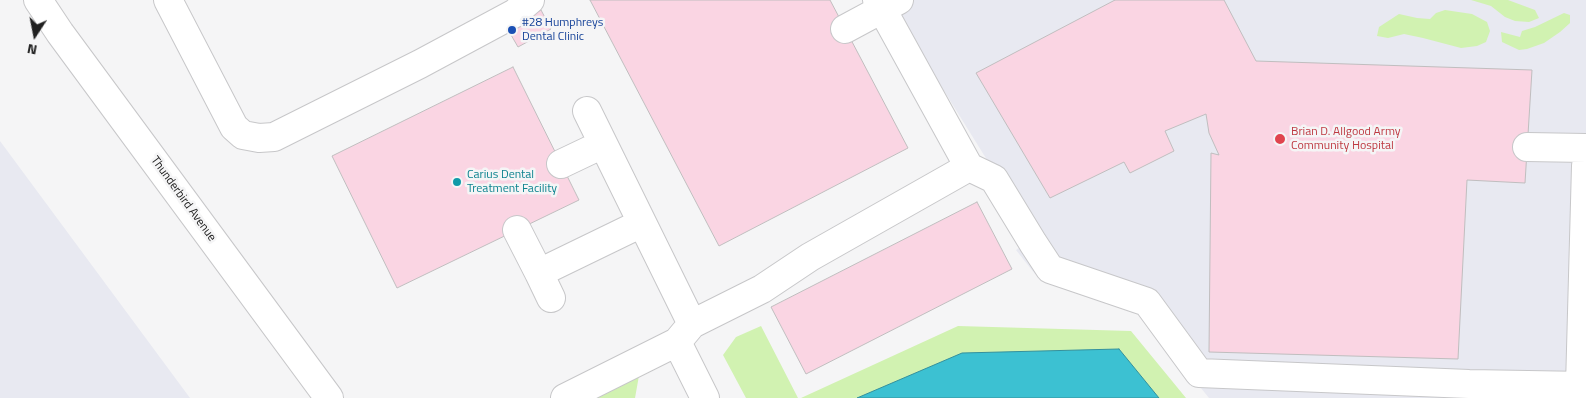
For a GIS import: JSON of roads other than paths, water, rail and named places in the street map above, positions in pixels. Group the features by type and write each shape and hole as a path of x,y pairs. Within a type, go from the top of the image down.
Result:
{"main road":[{"path":"168,0 234,127 244,135 259,138 274,137 420,64 515,13 530,0"},
{"name":"Thunderbird Avenue","path":"45,2 60,33 329,398"},
{"path":"845,29 886,3 969,167 994,179 1050,269 1147,302 1199,373 1469,384 1583,386 1586,166"},
{"path":"587,111 642,223 684,333 705,398"},
{"path":"561,164 603,144"},
{"path":"1527,147 1586,148"},
{"path":"564,398 762,289 810,257 969,167"},
{"path":"539,273 642,223"},
{"path":"517,230 551,298"}],"water":[{"path":"1119,349 1159,398 857,398 962,353"}],"place":[{"name":"#28 Humphreys Dental Clinic","path":"512,30"},
{"name":"Brian D. Allgood Army Community Hospital","path":"1280,139"},
{"name":"Carius Dental Treatment Facility","path":"457,182"}]}
